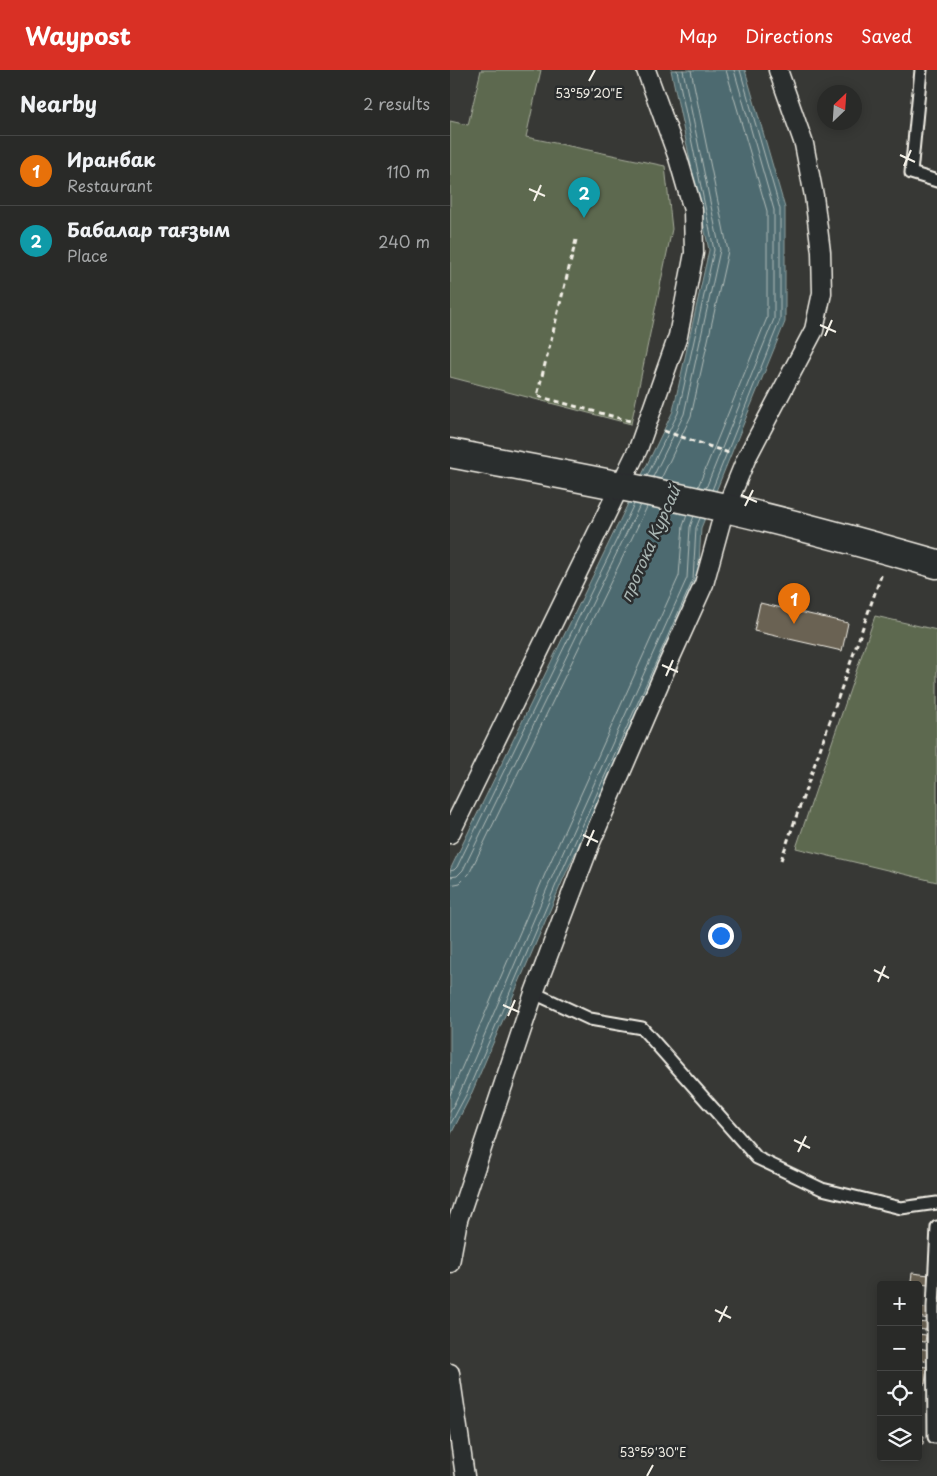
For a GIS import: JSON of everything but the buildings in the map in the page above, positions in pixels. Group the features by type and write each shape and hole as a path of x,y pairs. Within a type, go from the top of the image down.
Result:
{"street":[{"path":"450,834 638,449 678,336 694,253 693,210 678,158 646,70"},
{"path":"450,1263 458,1220 534,993 591,842 704,584 724,515 746,459 814,330 822,293 821,252 814,196 804,144 778,70"},
{"path":"450,453 619,486 724,515 890,551 937,564"},
{"path":"450,1374 465,1476"}],"lane":[{"path":"921,70 911,173 937,181"},
{"path":"534,993 590,1019 642,1028 757,1158 822,1189 901,1208 937,1203"},
{"path":"937,1227 933,1307 934,1437 937,1437"}],"path":[{"path":"576,240 538,396 647,425 736,456"},
{"path":"781,860 890,551"}],"green space":[{"path":"481,70 541,70 526,137 665,166 672,229 631,424 450,377 450,121 468,125"},
{"path":"875,616 937,630 937,882 796,848"}],"water":[{"name":"протока Курсай","path":"671,70 745,70 785,208 785,322 701,528 698,581 562,882 470,1097 450,1136 450,870 673,411 709,250"}],"place":[{"name":"Бабалар тағзым","path":"584,218"},
{"name":"Иранбак","path":"794,624"}]}
